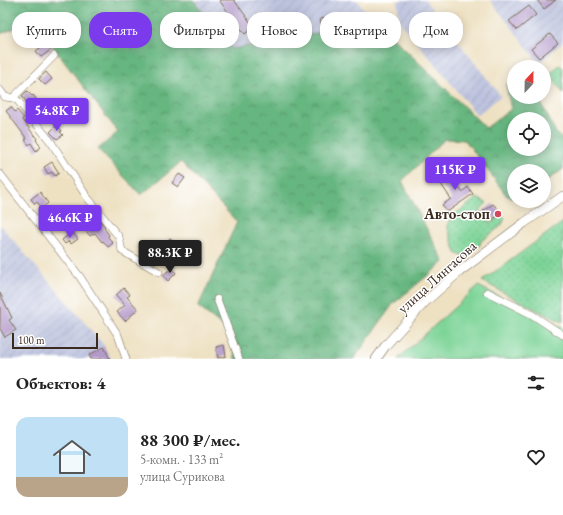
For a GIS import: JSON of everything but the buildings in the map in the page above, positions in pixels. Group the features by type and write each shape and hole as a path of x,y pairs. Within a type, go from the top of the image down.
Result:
{"main road":[{"name":"улица Лянгасова","path":"376,359 386,345 426,302 459,272 524,223 563,196"}],"street":[{"path":"13,98 54,56"},
{"path":"0,90 2,99 13,98 18,101 51,142 87,197 119,237 122,251 159,272"},
{"path":"0,174 80,277 118,336 126,359"},
{"path":"487,292 531,314 563,334"},
{"path":"217,299 240,359"}],"shaded area":[{"path":"194,0 357,0 365,11 320,12 320,35 312,37 312,12 247,12 247,48 277,48 267,51 231,48 239,48 239,12 203,12"},
{"path":"401,0 425,0 434,12 409,12 409,33 401,23 401,12 398,12 397,2"},
{"path":"490,0 563,0 563,42 542,60 537,60"},
{"path":"422,48 463,48 501,96 477,115"},
{"path":"0,225 103,344 111,359 0,359"}],"green space":[{"path":"0,0 193,0 203,12 160,12 160,48 232,49 247,46 247,48 312,48 312,34 320,33 320,48 401,48 401,45 486,128 507,112 507,156 551,156 551,123 556,133 563,140 563,169 551,178 551,164 507,164 507,196 465,140 445,139 402,181 444,262 393,304 354,359 235,359 233,334 198,307 237,222 181,162 141,195 98,149 118,132 54,48 81,48 81,12 12,12 12,29 0,34"},
{"path":"559,65 563,68 563,93 551,75 551,73"},
{"path":"510,104 542,104 546,112 507,112 511,109"},
{"path":"477,198 487,203 480,210 490,223 502,215 505,219 501,226 481,241 480,245 464,257 456,253 447,225 451,217"},
{"path":"563,222 563,322 540,312 482,281"},
{"path":"478,286 563,328 563,359 398,359"}],"place":[{"name":"Авто-стоп","path":"498,214"}]}
